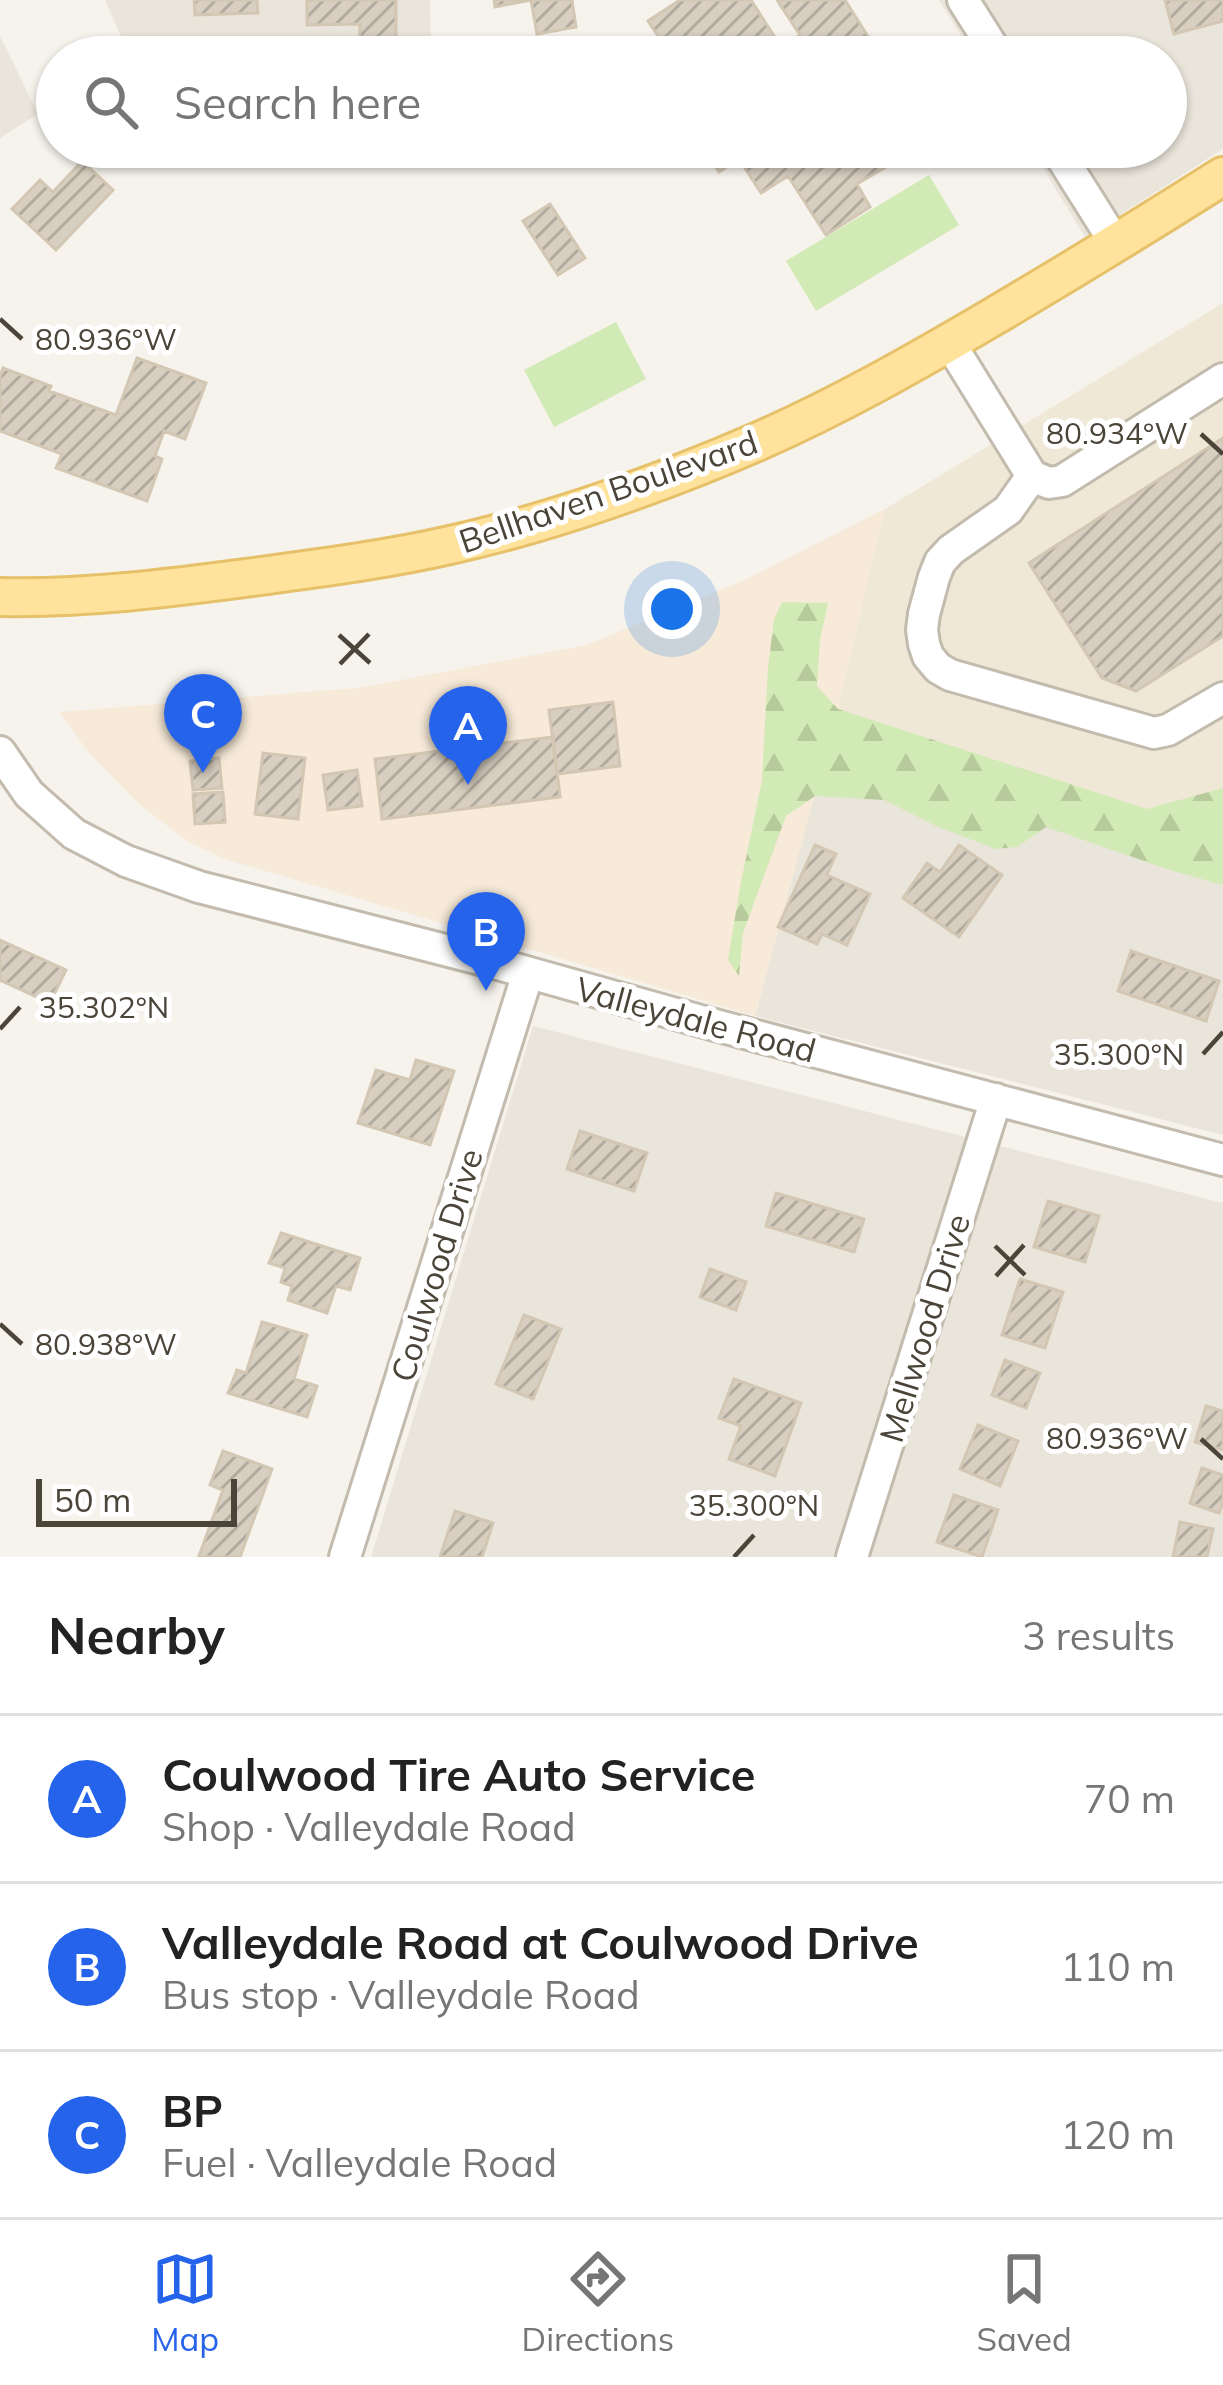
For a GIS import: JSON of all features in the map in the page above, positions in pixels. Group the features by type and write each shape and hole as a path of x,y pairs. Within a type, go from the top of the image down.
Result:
{"main road":[{"name":"Bellhaven Boulevard","path":"0,597 179,587 356,564 455,544 566,513 673,476 815,415 949,342 1223,176"}],"street":[{"path":"963,0 986,36"},
{"path":"1068,168 1116,244"},
{"path":"949,342 1032,476 1049,483 1061,481 1223,380"},
{"path":"1032,476 1008,510 940,562 922,630 928,656 938,668 1154,733 1168,730 1223,698"},
{"name":"Valleydale Road","path":"0,752 9,784 92,846 199,887 1223,1160"},
{"name":"Coulwood Drive","path":"345,1557 528,973"},
{"name":"Mellwood Drive","path":"852,1557 995,1099"}],"shaded area":[{"path":"105,0 430,0 431,36 121,36"},
{"path":"939,0 1223,0 1223,149 1085,237 1043,168 1187,168 1187,36 961,36"},
{"path":"0,36 36,115 0,138"},
{"path":"1223,303 1223,846 838,709 885,509"},
{"path":"885,509 838,709 755,1016 225,859 187,841 140,805 90,754 59,712 358,688 587,645 744,580"},
{"path":"826,751 1223,846 1223,1135 755,1016"},
{"path":"533,1026 1223,1203 1223,1557 371,1557"}],"green space":[{"path":"929,175 959,225 816,311 786,261"},
{"path":"616,322 646,379 554,427 524,370"},
{"path":"782,602 828,603 817,686 838,709 1147,809 1223,788 1223,885 1046,827 1017,847 996,849 884,800 815,796 786,816 743,933 739,976 728,960 762,780 768,668 774,620"}],"building":[{"path":"194,0 257,0 258,13 195,15"},
{"path":"307,0 396,0 396,36 360,36 360,24 307,25"},
{"path":"494,0 531,0 495,7"},
{"path":"531,0 572,0 576,27 537,34"},
{"path":"680,0 751,0 774,36 658,36 648,21"},
{"path":"777,0 845,0 868,36 798,36"},
{"path":"1165,0 1223,0 1223,21 1174,34"},
{"path":"75,168 89,168 113,190 56,250 12,209 40,180 53,192"},
{"path":"745,168 884,168 857,184 870,207 826,235 788,176 761,193"},
{"path":"550,204 585,258 558,275 523,221"},
{"path":"137,358 206,383 185,439 164,431 155,456 162,459 147,501 56,468 62,454 0,431 3,368 116,415"},
{"path":"1223,438 1223,636 1136,691 1102,678 1029,563"},
{"path":"613,702 620,766 557,774 549,710"},
{"path":"217,717 220,746 191,749 188,720"},
{"path":"553,737 560,797 382,819 375,759"},
{"path":"263,753 305,758 298,819 255,814"},
{"path":"219,758 222,788 193,790 190,761"},
{"path":"357,770 362,806 328,810 323,775"},
{"path":"223,792 225,822 195,824 193,794"},
{"path":"815,845 836,854 827,875 870,894 847,945 822,934 817,944 778,927"},
{"path":"959,845 1002,875 959,937 903,898 927,863 940,872"},
{"path":"0,940 66,970 50,1003 0,980"},
{"path":"1131,951 1219,981 1206,1021 1118,991"},
{"path":"416,1060 454,1071 430,1145 358,1123 376,1070 410,1080"},
{"path":"580,1131 647,1153 634,1191 567,1169"},
{"path":"776,1193 864,1219 854,1252 766,1226"},
{"path":"1048,1201 1099,1216 1085,1262 1034,1247"},
{"path":"281,1233 360,1258 350,1290 336,1286 327,1313 288,1300 292,1286 281,1282 285,1268 269,1263"},
{"path":"710,1269 746,1282 736,1310 700,1297"},
{"path":"1020,1279 1063,1292 1045,1348 1002,1335"},
{"path":"524,1315 561,1329 533,1399 496,1384"},
{"path":"262,1322 307,1335 294,1379 317,1386 307,1417 228,1393 237,1370 246,1373"},
{"path":"1005,1360 1040,1373 1026,1408 992,1395"},
{"path":"734,1379 801,1403 775,1476 729,1459 741,1426 719,1418"},
{"path":"1206,1406 1223,1411 1223,1450 1195,1442"},
{"path":"978,1425 1018,1441 1000,1486 960,1469"},
{"path":"223,1451 272,1469 240,1557 203,1557 199,1556 223,1490 210,1485"},
{"path":"1202,1468 1223,1475 1219,1513 1190,1503"},
{"path":"954,1495 998,1510 982,1557 937,1542"},
{"path":"455,1511 493,1523 482,1557 440,1557"},
{"path":"1180,1522 1213,1529 1207,1557 1173,1557"}],"place":[{"name":"BP","path":"203,773"},
{"name":"Coulwood Tire Auto Service","path":"468,785"},
{"name":"Valleydale Road at Coulwood Drive","path":"486,991"}]}
